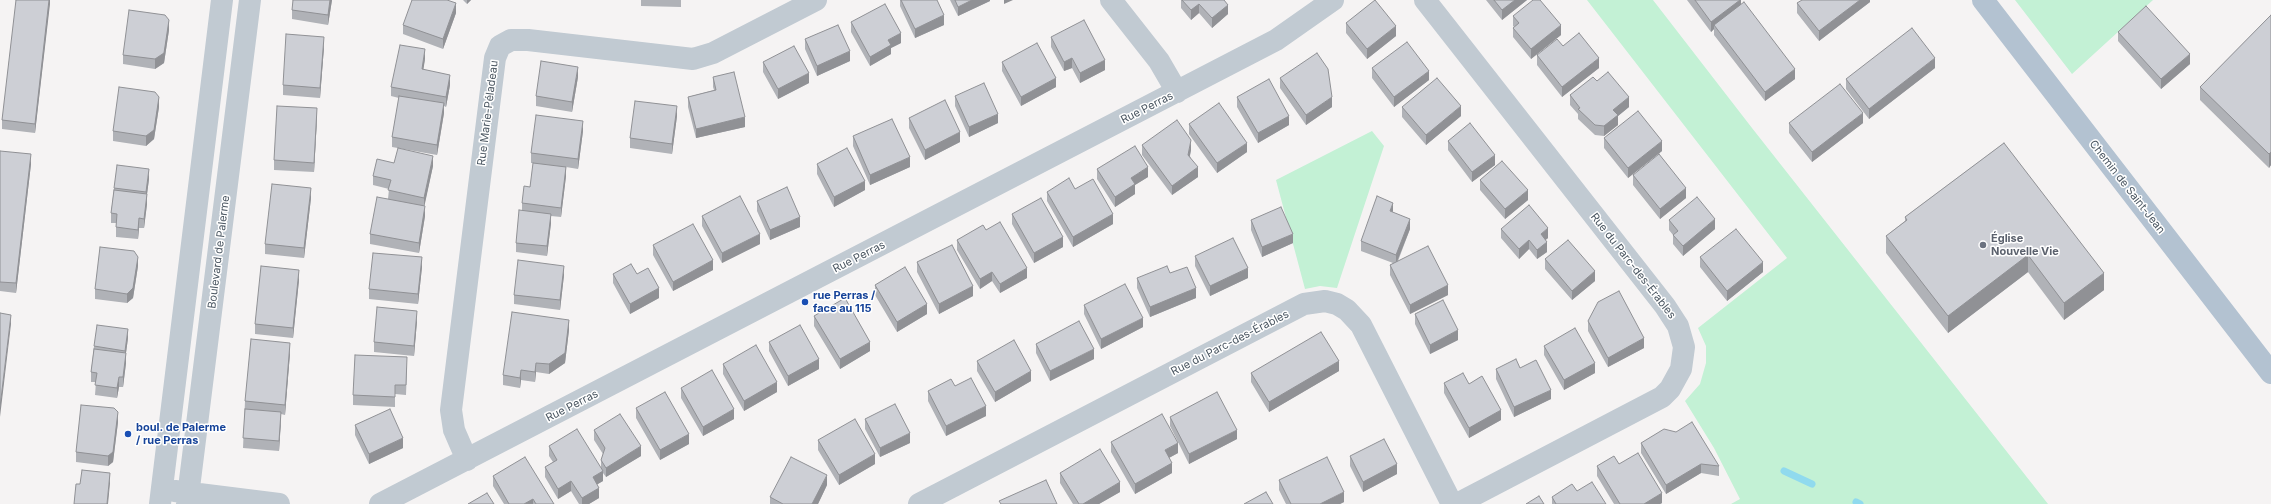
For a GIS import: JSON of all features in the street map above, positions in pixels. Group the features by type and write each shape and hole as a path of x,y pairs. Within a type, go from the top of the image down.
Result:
{"main road":[{"name":"Chemin de Saint-Jean","path":"1983,0 2271,373"}],"street":[{"path":"222,0 161,497 279,504"},
{"name":"Boulevard de Palerme","path":"188,498 250,0"},
{"name":"Rue Marie-Péladeau","path":"467,460 454,430 451,410 494,58 500,46 511,40 528,40 693,59 713,53 816,0"},
{"path":"1111,0 1159,61 1177,92"},
{"name":"Rue Perras","path":"380,504 1276,40 1333,0"},
{"name":"Rue du Parc-des-Érables","path":"1425,0 1665,306 1678,326 1684,347 1684,358 1677,378 1670,389 1659,400 1457,504"},
{"name":"Rue du Parc-des-Érables","path":"919,504 1304,304 1325,302 1337,304 1347,310 1361,325 1452,504"}],"green space":[{"path":"1587,0 1653,0 2048,504 1731,504 1740,499 1714,448 1685,401 1700,384 1706,363 1706,346 1698,328 1787,258"},
{"path":"2015,0 2153,0 2072,74"},
{"path":"1372,131 1384,146 1337,288 1320,286 1305,289 1276,180"}],"building":[{"path":"16,0 49,0 35,124 2,120"},
{"path":"293,0 330,0 328,15 292,10"},
{"path":"412,0 447,0 456,3 443,39 403,25"},
{"path":"901,0 937,0 944,15 915,29"},
{"path":"955,0 972,0 958,7"},
{"path":"1182,0 1224,0 1228,5 1212,18 1199,4 1191,10"},
{"path":"1375,0 1396,26 1367,49 1346,23"},
{"path":"1494,0 1515,0 1502,10"},
{"path":"1533,0 1540,0 1561,25 1531,49 1513,28 1519,23 1513,16"},
{"path":"1695,0 1740,0 1711,22"},
{"path":"1802,0 1860,0 1819,31 1797,3"},
{"path":"1744,2 1795,69 1765,92 1714,25"},
{"path":"885,4 901,33 888,40 891,45 870,57 851,22"},
{"path":"2146,6 2190,54 2161,79 2118,32"},
{"path":"129,10 165,15 169,20 164,53 155,59 123,55"},
{"path":"2271,15 2271,152 2269,154 2200,87"},
{"path":"1084,20 1105,60 1080,73 1072,58 1064,62 1051,37"},
{"path":"838,25 850,51 817,66 805,39"},
{"path":"1912,28 1935,58 1869,109 1846,79"},
{"path":"1579,33 1599,58 1562,87 1537,55 1557,39 1563,46"},
{"path":"286,34 324,37 320,88 283,85"},
{"path":"1407,42 1429,71 1394,97 1372,68"},
{"path":"1037,43 1056,78 1021,97 1002,62"},
{"path":"400,45 425,49 422,69 450,75 446,97 391,87"},
{"path":"794,46 809,73 778,89 763,62"},
{"path":"1317,53 1328,69 1332,97 1306,115 1280,78"},
{"path":"541,61 578,67 572,102 536,96"},
{"path":"734,72 745,117 696,129 688,97 716,90 713,77"},
{"path":"1608,72 1629,97 1613,110 1618,115 1604,126 1595,125 1578,109 1580,108 1570,95 1593,77 1597,81"},
{"path":"1437,78 1461,106 1426,135 1402,107"},
{"path":"1269,79 1289,116 1258,133 1237,97"},
{"path":"984,83 998,114 969,127 955,96"},
{"path":"1840,84 1863,113 1812,152 1789,123"},
{"path":"119,87 155,92 159,97 154,130 146,136 113,131"},
{"path":"399,96 444,103 437,145 392,137"},
{"path":"945,100 960,132 925,150 909,118"},
{"path":"635,101 677,106 672,144 630,138"},
{"path":"1219,103 1247,143 1217,163 1189,124"},
{"path":"277,106 317,108 314,163 274,160"},
{"path":"1638,111 1662,141 1628,168 1604,138"},
{"path":"536,115 583,121 578,159 531,153"},
{"path":"892,119 910,157 870,175 853,136"},
{"path":"1177,120 1191,140 1188,155 1198,167 1172,186 1142,145"},
{"path":"1470,123 1495,155 1472,172 1448,141"},
{"name":"Église Nouvelle Vie","path":"2004,143 2104,273 2064,303 2028,255 1948,316 1886,236 1907,220 1905,217"},
{"path":"1135,146 1148,167 1131,178 1135,184 1115,197 1097,169"},
{"path":"398,148 433,156 424,198 388,190 391,180 373,176 377,159 394,163"},
{"path":"847,148 865,181 834,197 817,164"},
{"path":"0,151 31,154 16,283 0,282"},
{"path":"1659,154 1686,188 1660,209 1633,175"},
{"path":"1502,161 1528,190 1505,209 1480,180"},
{"path":"533,163 566,167 561,208 522,203 524,186 530,187"},
{"path":"117,165 149,169 146,192 114,188"},
{"path":"1069,178 1075,189 1093,179 1113,214 1073,237 1047,192"},
{"path":"272,184 311,188 304,248 265,244"},
{"path":"787,187 800,217 770,230 757,201"},
{"path":"114,190 147,194 144,219 139,218 138,230 116,227 117,214 111,213"},
{"path":"740,196 760,234 722,253 702,216"},
{"path":"1377,196 1393,203 1390,211 1410,219 1396,255 1361,241"},
{"path":"377,197 425,206 419,243 370,234"},
{"path":"1697,197 1715,219 1683,246 1673,235 1678,231 1669,220"},
{"path":"1041,198 1063,237 1034,253 1012,214"},
{"path":"1529,205 1548,228 1541,234 1547,242 1537,250 1529,240 1519,249 1501,229"},
{"path":"1281,207 1293,234 1262,247 1251,220"},
{"path":"519,210 551,214 547,246 516,243"},
{"path":"1000,222 1027,268 1000,284 992,272 980,279 957,240 983,225 986,230"},
{"path":"693,224 713,260 673,282 653,245"},
{"path":"1736,229 1763,262 1727,291 1700,257"},
{"path":"1233,238 1248,268 1210,286 1195,256"},
{"path":"1568,240 1595,271 1572,291 1545,259"},
{"path":"952,245 973,286 939,304 917,262"},
{"path":"1428,246 1448,285 1410,305 1390,265"},
{"path":"100,247 134,251 138,257 133,288 127,294 95,289"},
{"path":"373,253 422,257 418,294 369,289"},
{"path":"518,260 564,266 560,300 514,295"},
{"path":"631,264 637,274 648,268 659,288 630,304 613,274"},
{"path":"261,266 299,270 293,328 255,324"},
{"path":"1167,266 1170,273 1187,267 1196,288 1150,307 1137,278"},
{"path":"905,267 927,304 897,322 875,285"},
{"path":"1125,284 1143,318 1101,339 1084,305"},
{"path":"1619,291 1644,338 1608,358 1588,321 1598,302"},
{"path":"845,298 870,342 840,359 814,316"},
{"path":"1443,300 1458,330 1430,345 1415,314"},
{"path":"377,307 417,311 414,346 374,342"},
{"path":"512,312 569,320 565,353 549,364 536,363 535,372 521,370 520,378 503,375"},
{"path":"0,313 11,315 0,407"},
{"path":"1079,321 1094,349 1050,371 1036,344"},
{"path":"97,325 128,329 125,351 94,346"},
{"path":"800,325 819,359 788,376 769,342"},
{"path":"1575,328 1595,363 1564,380 1544,346"},
{"path":"1321,332 1339,361 1269,402 1251,373"},
{"path":"251,339 290,343 285,405 245,401"},
{"path":"1014,340 1031,371 995,392 977,361"},
{"path":"756,345 777,382 744,401 723,364"},
{"path":"94,349 126,353 123,377 119,377 117,388 95,385 97,373 91,372"},
{"path":"355,355 407,357 406,385 395,385 395,397 353,395"},
{"path":"1516,359 1520,368 1536,360 1551,390 1514,407 1496,369"},
{"path":"712,370 734,409 703,427 681,388"},
{"path":"1463,373 1469,384 1482,376 1501,410 1469,428 1444,383"},
{"path":"971,378 986,406 946,426 928,391 951,379 955,386"},
{"path":"665,392 689,434 660,450 636,408"},
{"path":"1217,392 1237,430 1189,454 1170,417"},
{"path":"895,404 910,433 880,448 865,419"},
{"path":"81,405 114,408 118,412 113,452 108,456 76,452"},
{"path":"245,409 281,412 279,441 243,438"},
{"path":"390,409 403,438 369,454 355,425"},
{"path":"620,414 641,446 606,468 601,460 605,448 594,430"},
{"path":"1162,414 1178,443 1165,450 1172,463 1135,484 1111,442"},
{"path":"855,419 875,454 839,475 818,440"},
{"path":"1692,422 1719,466 1701,464 1666,485 1641,443 1664,429 1676,432"},
{"path":"577,429 603,471 593,477 599,488 582,498 571,481 558,489 545,467 557,460 549,446"},
{"path":"1384,439 1397,464 1363,482 1350,456"},
{"path":"1100,449 1120,482 1083,504 1079,504 1060,473"},
{"path":"1638,453 1662,493 1644,504 1620,504 1597,466 1614,456 1619,464"},
{"path":"525,457 554,504 536,504 533,499 524,504 509,504 493,476"},
{"path":"791,457 827,475 812,504 783,504 770,497"},
{"path":"1327,457 1344,492 1320,504 1291,504 1279,480"},
{"path":"82,470 110,473 107,504 74,504 76,484 80,484"},
{"path":"1046,480 1057,504 1001,504 999,501"},
{"path":"1592,482 1606,504 1556,504 1552,497 1572,484 1577,491"},
{"path":"1266,492 1273,504 1244,504"},
{"path":"487,493 494,504 468,504"},
{"path":"1539,496 1544,504 1526,504"}],"waterway":[{"path":"1784,471 1812,484"},
{"path":"1856,502 1860,504"}],"place":[{"name":"Église Nouvelle Vie","path":"1983,245"},
{"name":"rue Perras / face au 115","path":"805,302"},
{"name":"boul. de Palerme / rue Perras","path":"128,434"}]}
